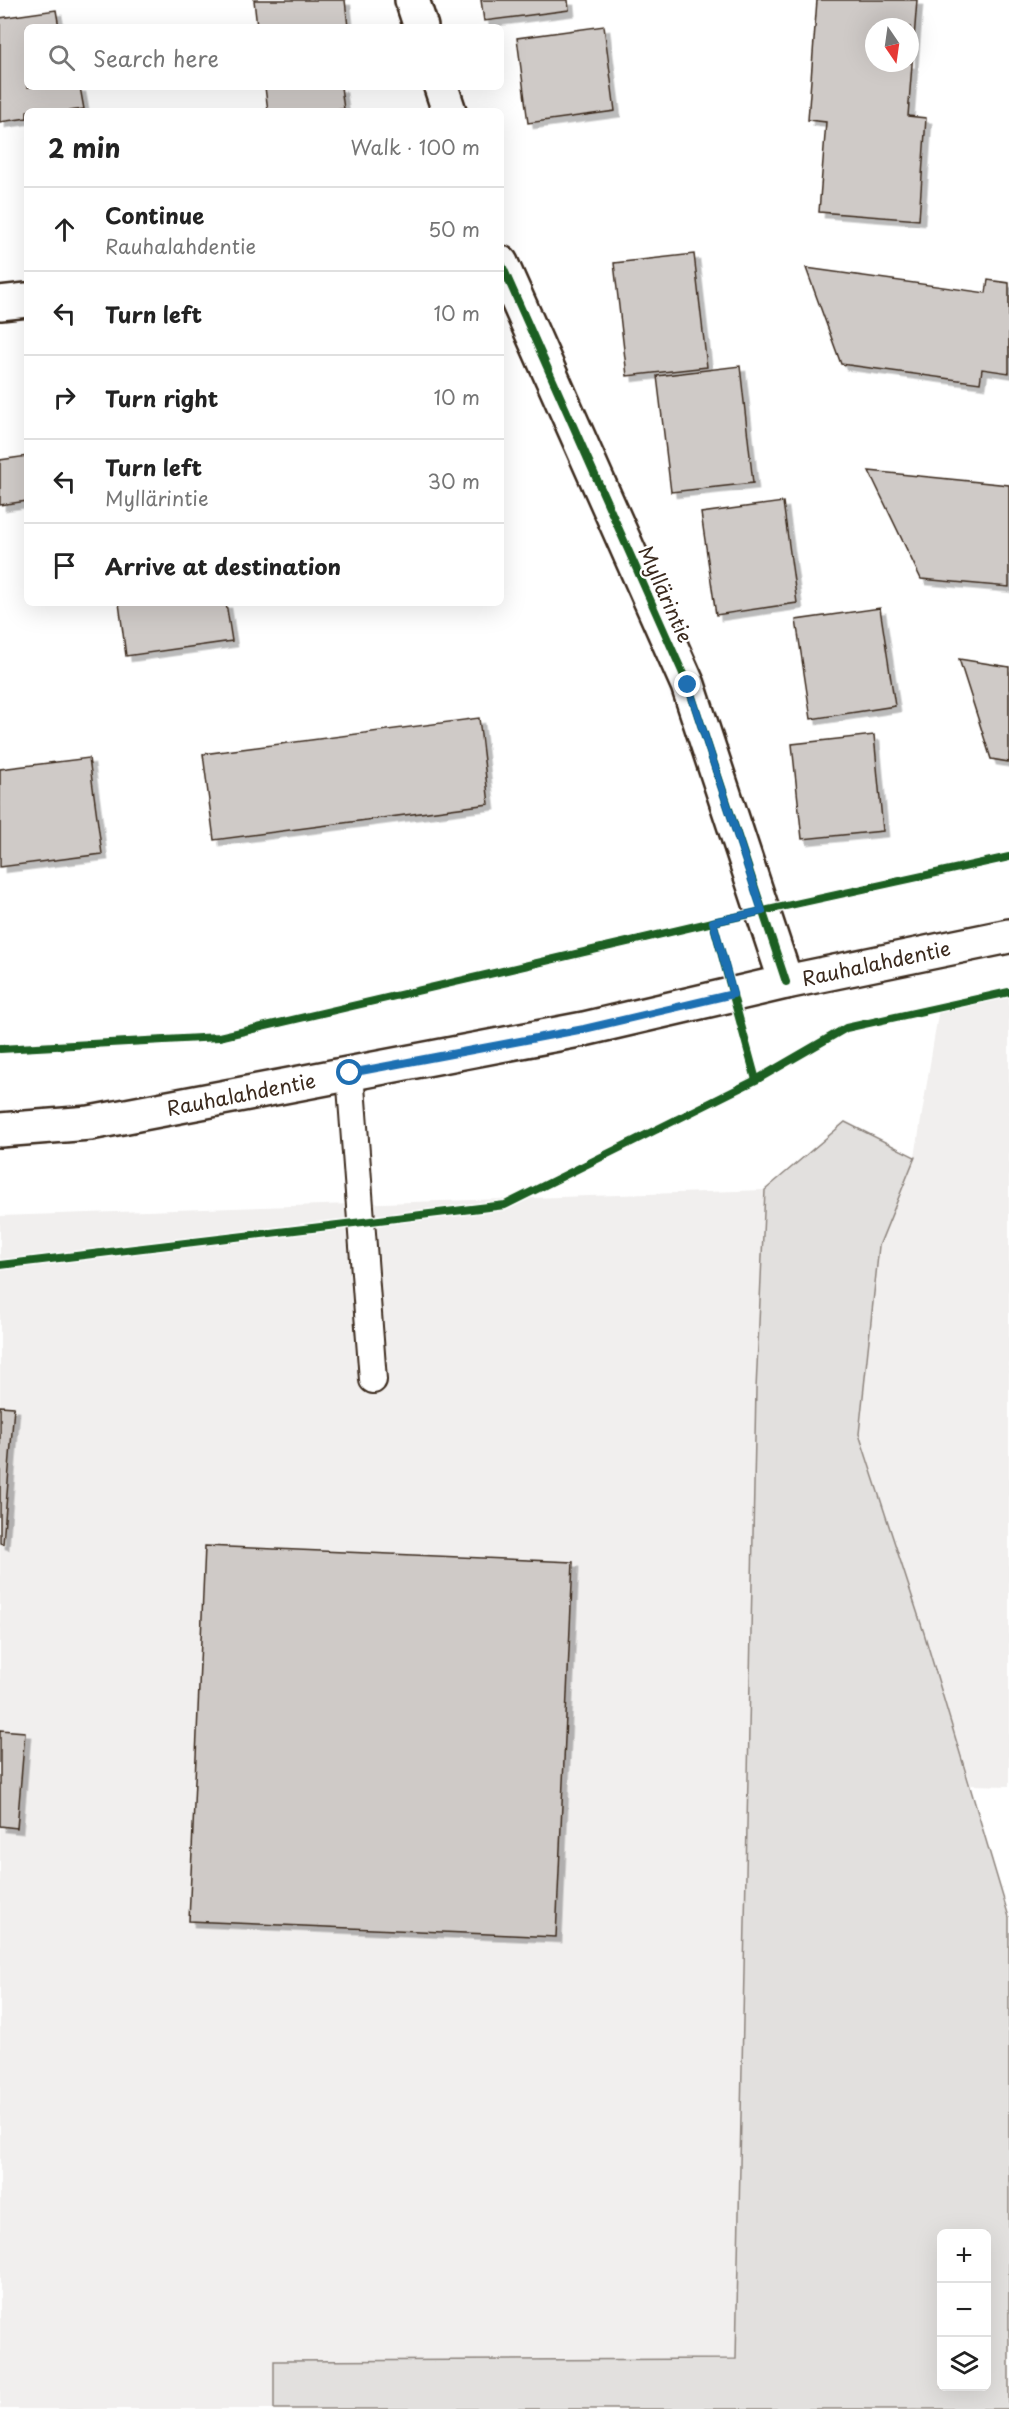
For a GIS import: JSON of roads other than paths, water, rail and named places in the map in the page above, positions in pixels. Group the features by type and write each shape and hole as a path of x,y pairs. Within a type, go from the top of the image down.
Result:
{"main road":[{"path":"412,0 420,24"},
{"path":"442,90 448,108"},
{"name":"Myllärintie","path":"504,270 688,685 786,982"},
{"path":"0,303 24,300"},
{"name":"Rauhalahdentie","path":"0,1130 90,1123 584,1029 786,982 1009,936"}],"lane":[{"path":"350,1073 373,1380"}]}
